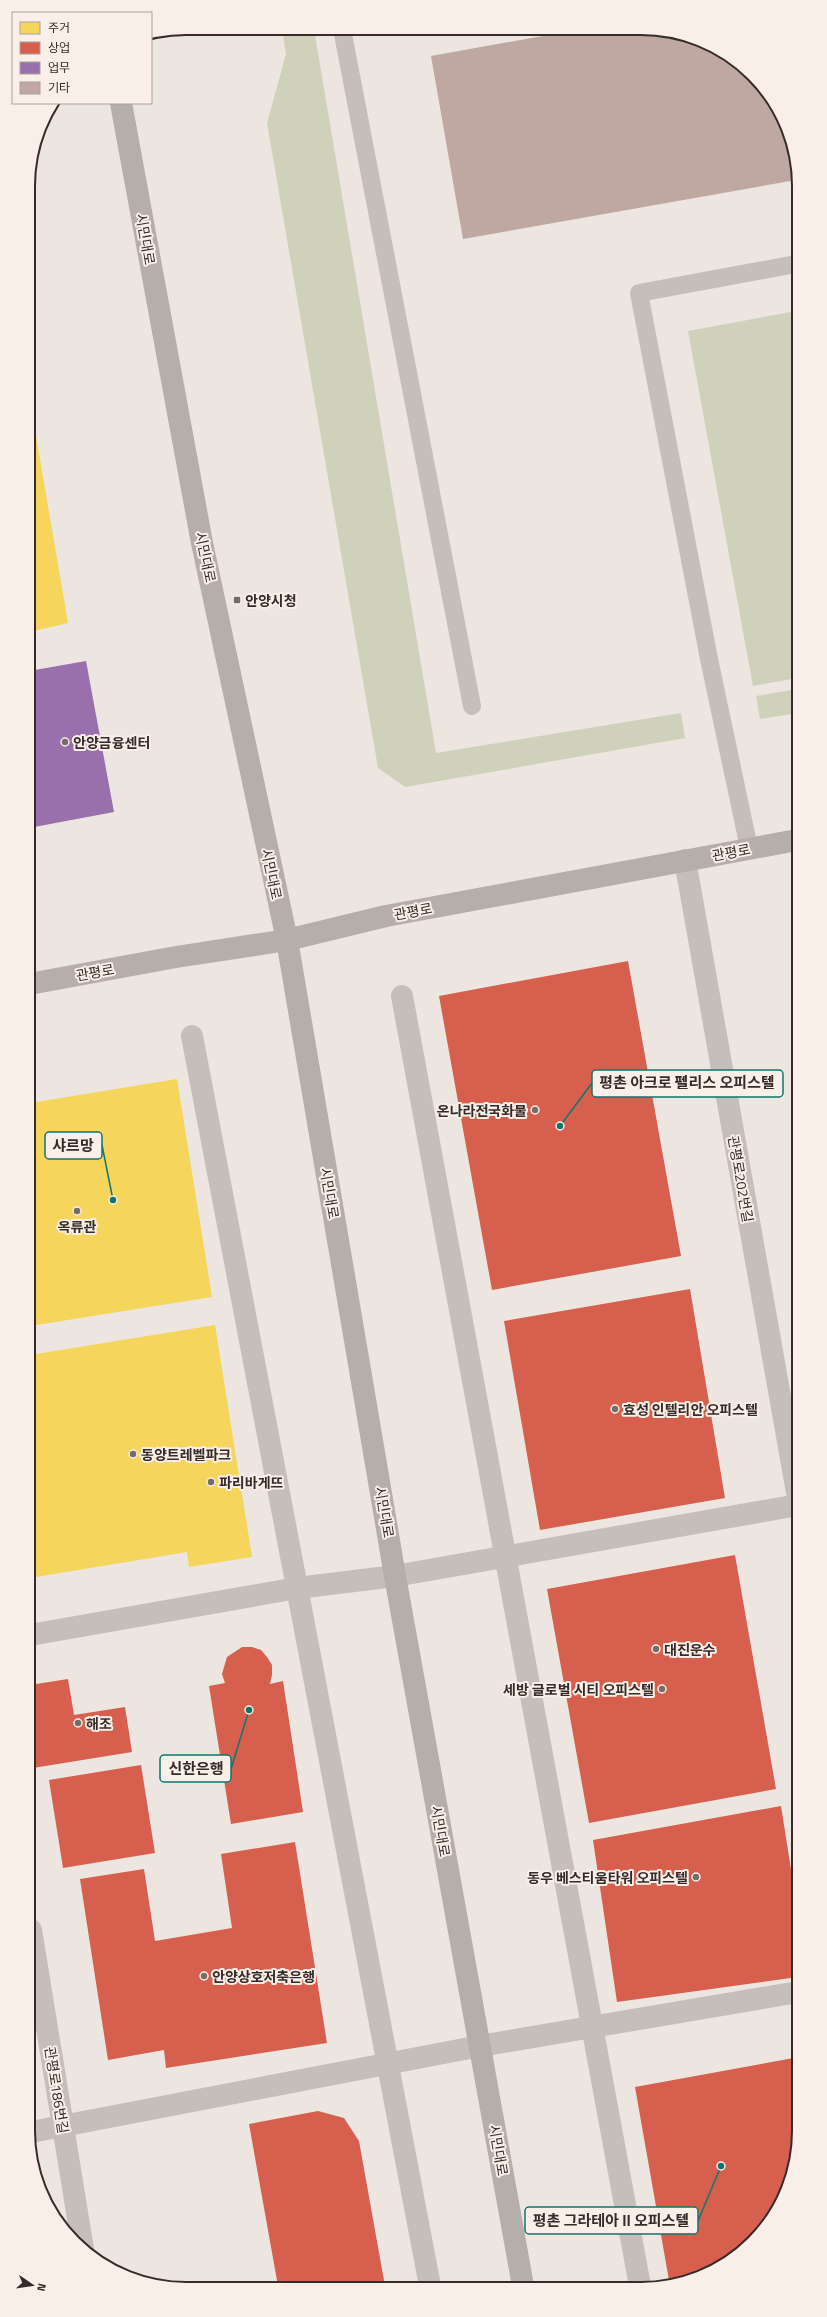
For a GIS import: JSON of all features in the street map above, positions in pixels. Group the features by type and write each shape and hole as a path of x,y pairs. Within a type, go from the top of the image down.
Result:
{"street":[{"name":"시민대로","path":"121,104 202,543 287,940 396,1576 522,2282"},
{"name":"관평로","path":"35,983 176,957 287,940 386,916 792,841"},
{"name":"관평로202번길","path":"685,860 792,1464"},
{"path":"402,996 639,2282"},
{"path":"192,1036 429,2282"},
{"path":"35,1634 297,1588 396,1576 792,1506"},
{"name":"관평로186번길","path":"35,1954 83,2241"},
{"path":"35,2131 480,2046 792,1993"}],"lane":[{"path":"343,35 472,706"},
{"path":"749,848 709,659 639,293 792,265"}],"green space":[{"path":"283,35 315,35 436,753 681,713 685,738 405,787 378,768 267,123 286,54"},
{"path":"792,312 792,679 753,686 688,331"},
{"path":"792,690 792,714 760,719 756,696"}],"building: 주거":[{"path":"35,430 68,623 35,631"},
{"path":"177,1079 212,1297 35,1325 35,1102"},
{"name":"동양트레벨파크","path":"215,1325 252,1557 189,1567 187,1552 35,1577 35,1354"}],"building: 상업":[{"path":"628,961 681,1256 492,1290 439,996"},
{"name":"효성 인텔리안 오피스텔","path":"690,1289 725,1498 540,1530 504,1321"},
{"name":"세방 글로벌 시티 오피스텔","path":"735,1555 776,1789 589,1823 547,1589"},
{"path":"242,1647 252,1647 261,1650 267,1657 272,1665 270,1684 283,1681 303,1812 231,1824 209,1686 225,1683 222,1674 227,1657"},
{"path":"68,1679 74,1715 125,1707 132,1752 35,1768 35,1684"},
{"path":"141,1765 155,1853 63,1868 49,1780"},
{"name":"동우 베스티움타워 오피스텔","path":"781,1806 792,1876 792,1978 617,2002 593,1840"},
{"path":"295,1842 327,2043 166,2068 164,2050 108,2060 80,1879 144,1869 155,1941 232,1928 221,1854"},
{"path":"792,2058 791,2150 784,2179 772,2206 761,2223 748,2238 733,2251 708,2266 680,2277 669,2279 635,2087"},
{"path":"318,2111 344,2118 359,2141 384,2282 277,2282 249,2124"}],"building: 업무":[{"name":"안양금융센터","path":"86,661 114,812 35,827 35,670"}],"building: 기타":[{"path":"548,35 651,35 689,43 716,55 733,66 748,79 761,94 772,111 784,138 791,167 792,181 463,239 431,56"}],"place":[{"name":"안양시청","path":"237,600"},
{"name":"안양금융센터","path":"65,742"},
{"name":"온나라전국화물","path":"535,1110"},
{"name":"평촌 아크로 펠리스 오피스텔","path":"560,1126"},
{"name":"샤르망","path":"113,1200"},
{"name":"옥류관","path":"77,1211"},
{"name":"효성 인텔리안 오피스텔","path":"615,1409"},
{"name":"동양트레벨파크","path":"133,1454"},
{"name":"파리바게뜨","path":"211,1482"},
{"name":"대진운수","path":"656,1649"},
{"name":"세방 글로벌 시티 오피스텔","path":"662,1689"},
{"name":"신한은행","path":"249,1710"},
{"name":"해조","path":"78,1723"},
{"name":"동우 베스티움타워 오피스텔","path":"696,1877"},
{"name":"안양상호저축은행","path":"204,1976"},
{"name":"평촌 그라테아 II 오피스텔","path":"721,2166"}]}
